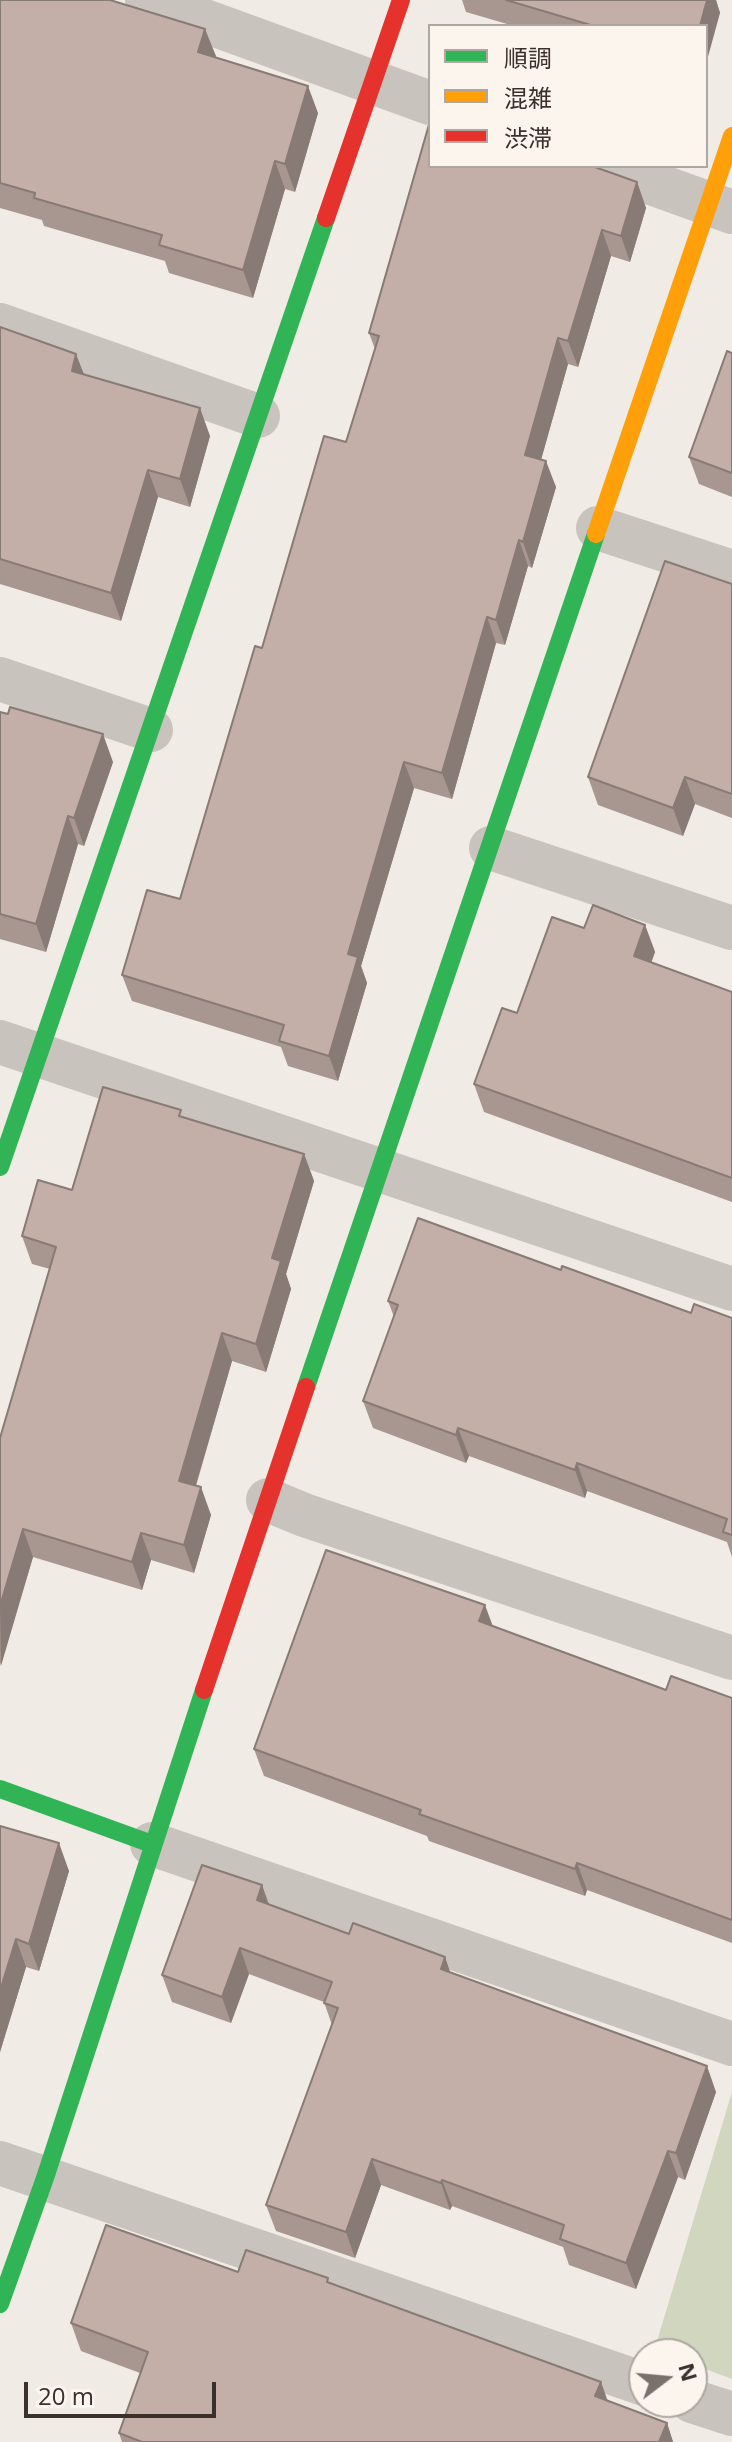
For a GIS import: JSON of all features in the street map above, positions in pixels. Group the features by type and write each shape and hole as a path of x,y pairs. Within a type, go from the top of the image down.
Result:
{"street":[{"path":"147,0 428,102"},
{"path":"0,1167 19,1049 151,730 401,0"},
{"path":"0,2304 45,2178 152,1844 598,528 720,208 732,136"},
{"path":"610,168 720,208"},
{"path":"0,325 258,416"},
{"path":"598,528 732,572"},
{"path":"0,679 151,730"},
{"path":"491,848 732,928"},
{"path":"19,1049 732,1289"},
{"path":"268,1500 304,1515 732,1658"},
{"path":"0,1789 732,2044"},
{"path":"0,2163 628,2378"},
{"path":"708,2406 732,2414"}],"green space":[{"path":"732,2092 732,2379 708,2370 708,2338 658,2338"}],"building":[{"path":"0,0 110,0 205,29 198,52 308,86 285,164 275,161 243,270 159,245 162,235 34,198 35,193 0,183"},
{"path":"506,0 707,0 701,24 587,24"},
{"path":"428,128 428,168 598,168 637,182 621,236 602,230 568,341 558,338 525,455 546,461 496,620 487,617 442,773 404,762 348,954 358,957 329,1056 279,1041 284,1025 122,975 147,890 180,899 255,646 262,648 324,436 346,442 379,336 369,333"},
{"path":"0,327 76,354 72,371 200,408 180,479 148,470 111,593 0,559"},
{"path":"727,351 732,353 732,473 689,457"},
{"path":"665,561 732,584 732,794 685,777 673,808 588,777"},
{"path":"10,707 103,734 74,818 68,816 36,924 0,914 0,712 8,714"},
{"path":"593,905 645,925 634,956 732,992 732,1178 474,1084 502,1008 517,1013 552,917 584,928"},
{"path":"103,1087 181,1110 179,1116 304,1154 272,1258 281,1261 256,1344 222,1333 179,1481 201,1487 184,1545 141,1533 132,1562 23,1529 0,1606 0,1438 56,1247 22,1236 38,1180 72,1190"},
{"path":"418,1218 691,1313 694,1304 732,1318 732,1535 723,1532 727,1519 577,1463 575,1470 458,1428 456,1435 363,1401 398,1305 388,1301"},
{"path":"326,1550 485,1605 479,1621 666,1690 671,1676 732,1698 732,1920 577,1863 575,1869 419,1814 421,1810 254,1749"},
{"path":"0,1826 59,1843 29,1944 16,1939 0,1991"},
{"path":"202,1865 262,1885 257,1900 349,1934 353,1923 445,1957 441,1969 707,2066 676,2153 668,2151 626,2263 560,2239 564,2225 442,2180 441,2183 372,2159 346,2232 266,2205 338,2008 324,2003 332,1982 240,1948 222,1997 162,1975"},
{"path":"106,2225 238,2272 246,2250 328,2278 327,2282 601,2382 595,2396 628,2408 628,2418 654,2418 667,2423 659,2442 142,2442 119,2433 148,2352 71,2323"}],"traffic: fast":[{"path":"0,1167 326,218"},
{"path":"306,1387 596,534"},
{"path":"0,2304 45,2178 204,1690"},
{"path":"0,1789 152,1844"}],"traffic: slow":[{"path":"596,534 732,136"}],"traffic: jam":[{"path":"326,218 401,0"},
{"path":"204,1690 306,1387"}]}
